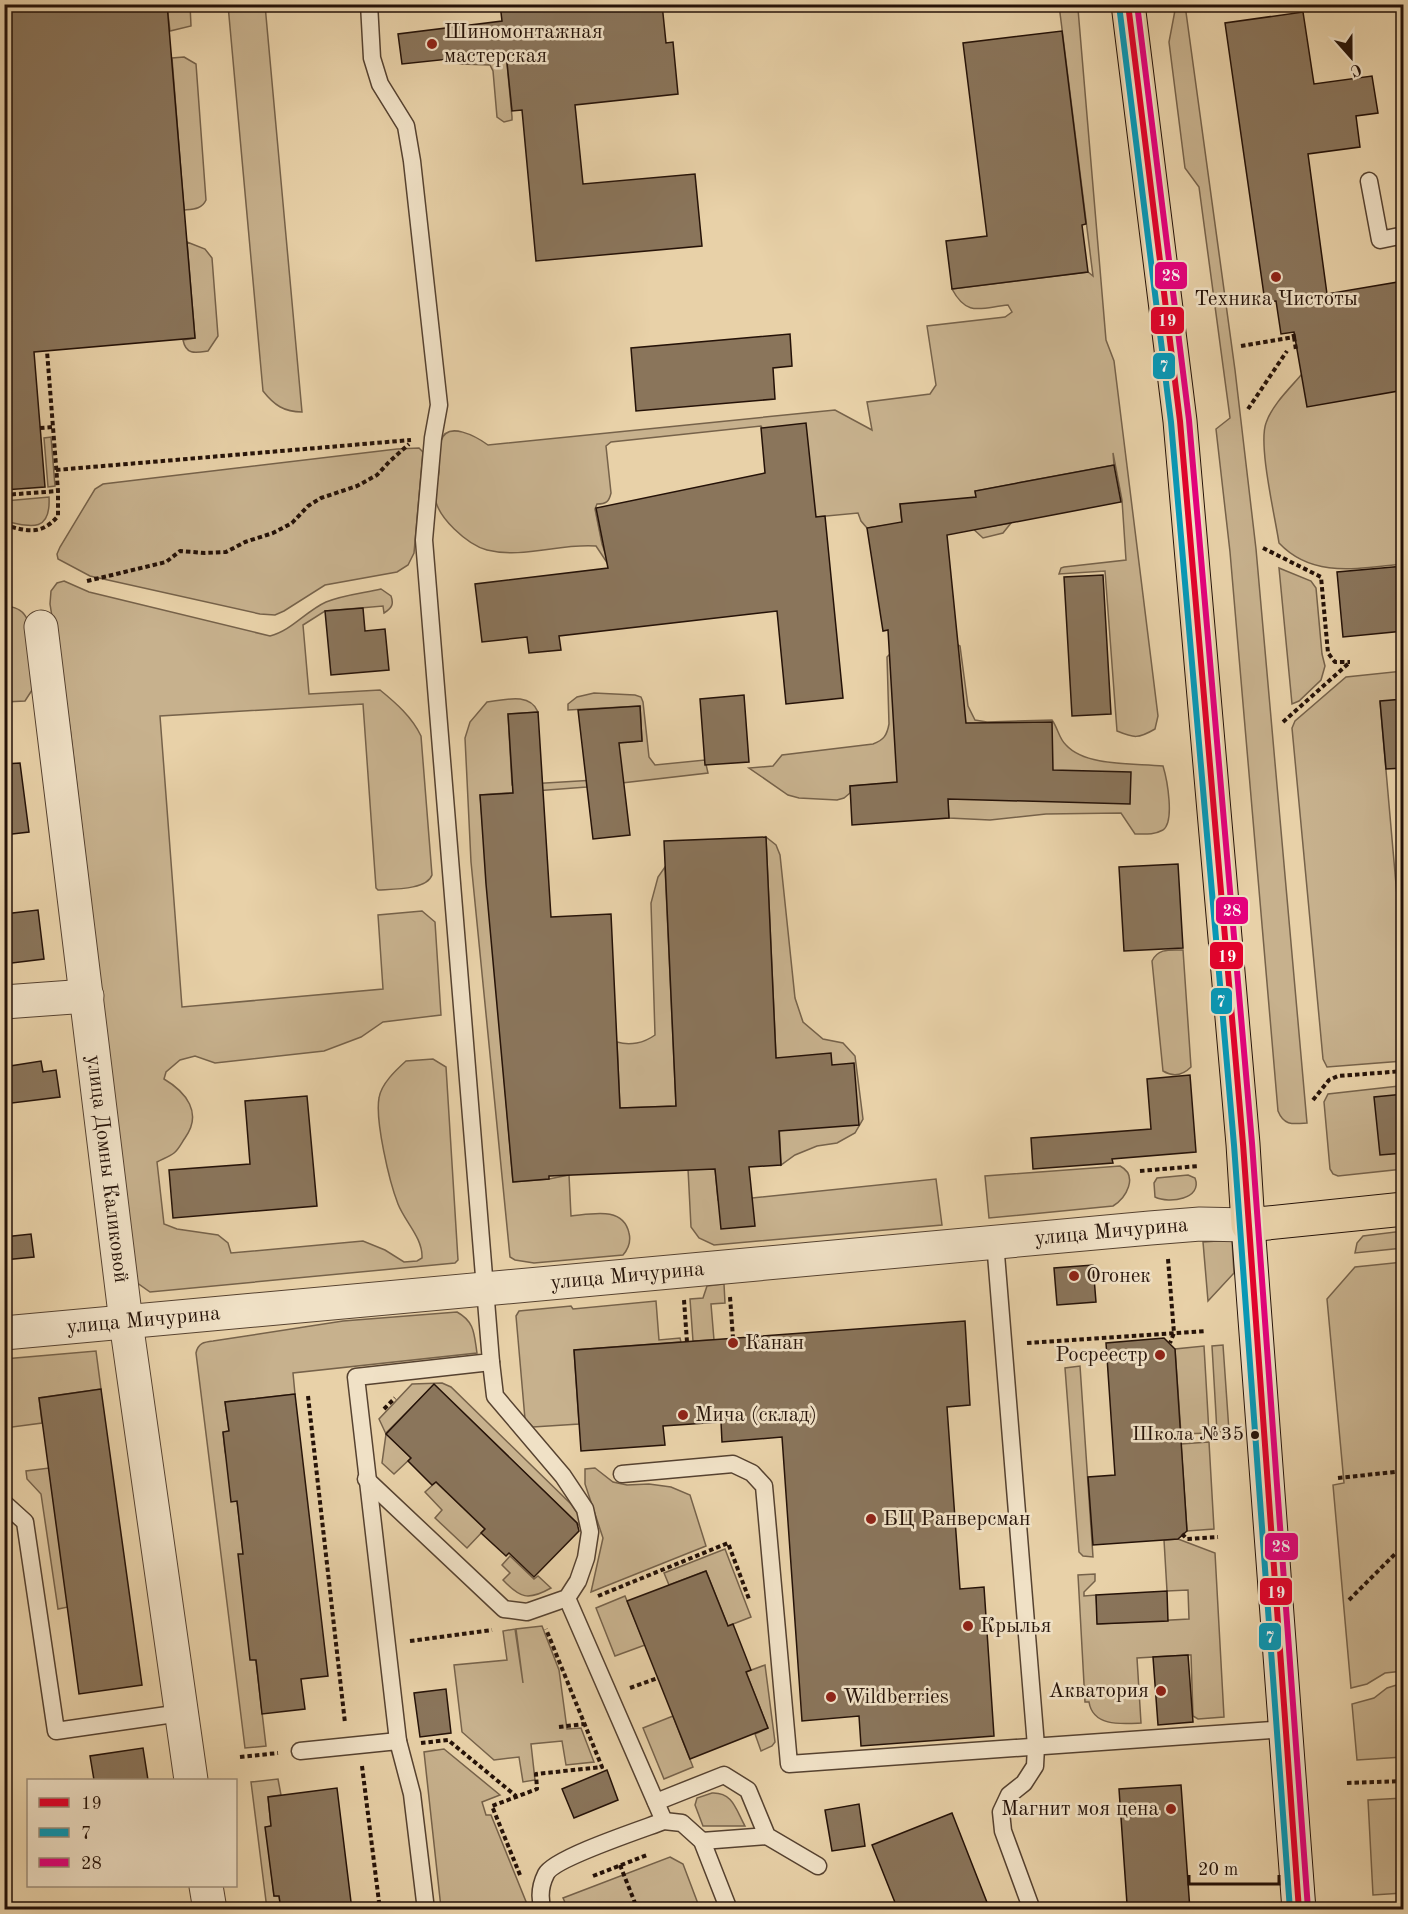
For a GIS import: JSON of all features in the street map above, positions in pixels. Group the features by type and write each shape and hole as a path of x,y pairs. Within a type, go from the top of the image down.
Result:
{"main road":[{"path":"1128,4 1180,421 1248,1224 1404,1209"}],"street":[{"name":"улица Домны Каликовой","path":"41,627 126,1322 191,1779"},
{"path":"4,1002 87,996"},
{"name":"улица Мичурина","path":"4,1333 1200,1224 1248,1224"},
{"path":"1248,1224 1299,1910"},
{"path":"206,1887 210,1910"}],"lane":[{"path":"366,1479 504,1609 527,1612 567,1598 578,1581 586,1558 590,1532 585,1509 563,1476 495,1396 483,1289 424,540 434,430 439,405 408,137 406,126 380,84 372,58 369,4"},
{"path":"1369,181 1380,240 1404,235"},
{"path":"995,1242 1036,1746 1035,1766 1024,1783 1009,1795 1001,1812 1003,1831 1032,1910"},
{"path":"426,1910 412,1794 399,1743 366,1479 356,1377 491,1362"},
{"path":"622,1474 733,1464 752,1473 764,1486 789,1764 1285,1729"},
{"path":"4,1503 25,1522 56,1731 181,1713"},
{"path":"567,1598 664,1821"},
{"path":"300,1751 399,1743"},
{"path":"656,1802 724,1775 748,1790 766,1836"},
{"path":"543,1910 539,1897 546,1872 554,1866 664,1821 682,1823 702,1841 729,1910"},
{"path":"702,1841 766,1836 818,1866"}],"path":[{"path":"1241,346 1294,335 1296,350"},
{"path":"4,525 28,531 42,529 58,516 47,351"},
{"path":"1248,409 1287,351"},
{"path":"40,428 53,426"},
{"path":"87,581 166,562 180,551 226,552 245,542 273,533 292,523 314,502 357,486 377,475 394,456 416,439"},
{"path":"56,470 381,442"},
{"path":"4,495 58,491"},
{"path":"1263,549 1321,577 1328,653 1335,662 1350,662 1283,722"},
{"path":"1313,1100 1329,1080 1338,1076 1404,1071"},
{"path":"1140,1171 1199,1166"},
{"path":"1167,1252 1174,1333 1170,1343"},
{"path":"730,1292 733,1338"},
{"path":"683,1296 687,1342"},
{"path":"1004,1345 1206,1331"},
{"path":"380,1414 423,1369"},
{"path":"308,1396 353,1745 380,1910"},
{"path":"1338,1478 1404,1471"},
{"path":"1182,1534 1186,1539 1218,1537"},
{"path":"591,1598 728,1543 752,1607"},
{"path":"1349,1600 1404,1545"},
{"path":"521,1879 492,1806 537,1789 536,1774 602,1767 544,1623"},
{"path":"386,1644 499,1629"},
{"path":"622,1692 658,1678"},
{"path":"560,1727 585,1724"},
{"path":"399,1743 448,1740 517,1797"},
{"path":"240,1757 300,1751"},
{"path":"1347,1783 1404,1780"},
{"path":"590,1877 649,1854"},
{"path":"620,1866 634,1903"}],"shaded area":[{"path":"1074,4 1078,9 1106,340 1114,361 1158,716 1155,729 1144,735 1136,736 1117,731 1105,571 1059,574 1061,568 1064,567 1126,560 1122,500 1113,453 1114,465 975,491 982,528 1011,523 1003,533 983,538 970,526 900,504 902,523 867,528 858,513 816,517 761,426 611,442 606,446 611,493 607,502 597,504 595,509 602,544 610,567 596,546 514,553 487,550 462,536 447,521 441,513 435,496 440,444 444,435 449,432 463,432 488,445 835,410 872,430 867,402 930,394 936,385 927,326 1005,317 1012,312 1008,305 982,309 969,307 963,304 952,289 1088,272 1093,276 1059,5"},
{"path":"167,5 190,5 191,26 170,31"},
{"path":"228,5 265,5 302,412 280,407 263,391"},
{"path":"1176,5 1185,5 1235,370 1256,549 1307,1123 1286,1122 1278,1111 1230,552 1216,429 1230,418 1199,187 1185,168 1169,42"},
{"path":"506,53 512,120 504,122 497,117 493,71 490,65 460,64 451,59"},
{"path":"184,57 196,64 206,200 200,207 184,210 172,58"},
{"path":"187,242 205,249 212,258 218,336 208,351 189,351 183,340 195,338"},
{"path":"1302,374 1403,390 1403,564 1353,569 1322,567 1292,554 1279,543 1266,464 1264,433 1272,410"},
{"path":"51,437 55,486 48,487 44,438"},
{"path":"419,448 423,452 414,553 408,565 397,572 325,585 275,615 260,614 90,576 58,559 57,554 60,547 95,489 103,484"},
{"path":"49,497 47,517 38,525 31,526 5,521 5,501"},
{"path":"1279,568 1311,581 1316,588 1325,666 1321,680 1299,701 1292,704"},
{"path":"64,581 89,592 270,636 285,630 326,602 381,589 391,596 392,606 384,613 383,606 325,611 303,625 309,694 380,690 398,705 413,723 421,736 432,875 429,880 416,886 400,889 378,890 376,888 363,704 160,716 182,1007 383,989 378,915 422,911 435,922 441,1015 383,1022 361,1037 324,1051 215,1063 195,1056 180,1060 166,1072 164,1079 179,1090 190,1104 192,1120 190,1129 177,1150 157,1162 164,1224 177,1229 218,1235 228,1243 231,1253 363,1241 385,1250 404,1262 417,1261 422,1258 422,1251 417,1237 398,1204 387,1166 378,1108 380,1093 406,1061 433,1059 446,1067 458,1260 455,1263 150,1292 136,1282 70,728 50,604 51,591 57,583"},
{"path":"5,605 21,611 28,621 34,687 25,701 5,702"},
{"path":"960,646 968,706 975,720 987,722 1052,720 1064,743 1086,757 1111,763 1163,766 1168,790 1169,818 1163,830 1135,834 1121,813 1046,814 990,820 949,818 946,779 850,786 850,793 837,800 799,798 788,795 749,768 773,766 782,755 873,744 880,741 886,734 889,724 887,657 891,653"},
{"path":"1403,671 1403,699 1380,702 1403,964 1403,1061 1327,1067 1323,1059 1292,728 1295,721 1346,677"},
{"path":"594,693 641,697 649,757 655,765 705,760 708,773 587,787 480,795 513,1182 569,1175 571,1216 597,1213 614,1215 626,1224 630,1236 627,1250 623,1255 534,1263 510,1257 471,862 465,738 470,722 487,702 508,699 523,700 534,706 538,712 508,714 512,785 612,779 610,743 642,741 640,706 568,710 568,704 577,697"},
{"path":"766,837 776,845 780,855 795,998 803,1022 823,1039 843,1043 855,1056 863,1119 855,1133 837,1143 817,1146 795,1155 781,1165"},
{"path":"665,867 676,1106 620,1108 617,1042 637,1043 655,1035 651,903 658,877"},
{"path":"1183,950 1191,1067 1185,1072 1174,1074 1163,1071 1152,961 1161,952"},
{"path":"1399,1086 1404,1094 1403,1169 1338,1176 1333,1174 1330,1169 1324,1102 1328,1094"},
{"path":"1120,1166 1126,1170 1130,1181 1122,1198 1113,1206 989,1218 985,1176"},
{"path":"715,1168 718,1200 936,1179 942,1225 714,1245 699,1238 691,1227 688,1169"},
{"path":"1188,1175 1195,1178 1196,1185 1190,1195 1176,1200 1155,1197 1154,1183 1157,1178"},
{"path":"1403,1231 1403,1248 1355,1253 1357,1243 1363,1236"},
{"path":"1232,1240 1234,1273 1208,1301 1203,1242"},
{"path":"1403,1262 1403,1671 1385,1673 1367,1684 1351,1688 1333,1485 1344,1483 1327,1299 1355,1267"},
{"path":"724,1284 725,1303 711,1304 714,1340 693,1341 690,1299 703,1298 707,1286"},
{"path":"656,1301 659,1340 680,1338 681,1342 574,1350 579,1424 533,1427 525,1419 516,1316 519,1311 571,1306 573,1309"},
{"path":"457,1312 470,1324 477,1353 293,1373 295,1394 225,1402 229,1431 223,1432 225,1451 237,1501 266,1746 245,1748 197,1350 200,1345 207,1342 343,1321"},
{"path":"1223,1345 1229,1431 1217,1432 1212,1346"},
{"path":"1204,1346 1209,1433 1181,1434 1175,1349"},
{"path":"96,1351 101,1389 39,1398 42,1423 5,1428 4,1359"},
{"path":"1080,1366 1093,1557 1083,1556 1079,1552 1065,1368"},
{"path":"442,1383 451,1387 571,1504 580,1517 582,1528 434,1385 386,1433 411,1458 394,1474 382,1463 386,1434 379,1419 412,1384"},
{"path":"1209,1442 1214,1529 1187,1531 1181,1444"},
{"path":"49,1468 68,1607 58,1609 41,1494 27,1479 26,1471"},
{"path":"595,1468 613,1482 671,1487 690,1495 706,1546 591,1592 603,1538 585,1484 585,1469"},
{"path":"436,1482 485,1529 467,1548 435,1518 442,1510 425,1492"},
{"path":"1178,1539 1215,1553 1224,1717 1198,1719 1193,1716 1191,1655 1188,1655 1137,1658 1141,1723 1117,1723 1102,1720 1096,1716 1089,1702 1085,1702 1078,1575 1095,1574 1095,1581 1084,1592 1084,1596 1096,1595 1098,1624 1189,1619 1188,1590 1167,1591 1164,1540"},
{"path":"725,1549 751,1617 728,1626 706,1571 669,1585 664,1573"},
{"path":"510,1556 534,1579 538,1576 551,1588 530,1596 514,1591 503,1580 510,1573 502,1565"},
{"path":"625,1596 645,1645 615,1656 596,1608"},
{"path":"542,1626 559,1670 567,1729 581,1728 594,1762 566,1765 562,1741 531,1744 535,1780 523,1782 519,1757 494,1760 462,1732 454,1665 507,1660 503,1631 515,1629 523,1683 516,1629"},
{"path":"765,1665 775,1742 761,1751 755,1734 768,1728 746,1672"},
{"path":"1403,1683 1403,1757 1357,1760 1352,1704 1374,1698 1387,1688"},
{"path":"673,1716 693,1767 664,1779 643,1728"},
{"path":"444,1749 500,1795 482,1802 486,1815 491,1815 529,1909 498,1909 496,1903 441,1908 424,1752"},
{"path":"278,1779 281,1795 268,1797 271,1826 266,1827 274,1896 279,1896 281,1909 267,1909 251,1782"},
{"path":"712,1793 725,1795 733,1803 745,1826 703,1826 695,1805 697,1798"},
{"path":"1403,1798 1403,1893 1373,1895 1368,1800"},
{"path":"670,1857 683,1864 700,1909 568,1909 563,1898"}],"building":[{"path":"4,4 167,4 195,338 34,352 45,487 4,490"},
{"path":"500,4 662,4 666,43 673,42 678,94 575,105 583,184 695,174 702,246 536,261 522,110 512,111 506,53 402,64 398,34 502,21"},
{"path":"1303,12 1314,84 1372,76 1378,113 1356,116 1360,147 1308,154 1327,294 1404,281 1404,390 1307,407 1294,332 1281,334 1276,301 1265,302 1225,23"},
{"path":"1062,31 1086,224 1082,225 1088,272 952,289 946,241 987,236 963,43"},
{"path":"790,334 792,366 773,368 775,399 636,411 631,348"},
{"path":"806,423 816,517 825,516 843,698 786,704 777,611 559,636 561,650 529,653 527,637 482,642 475,584 608,568 596,508 765,473 761,428"},
{"path":"1114,465 1121,502 947,535 966,723 1052,722 1053,770 1131,772 1130,804 948,799 949,818 852,825 850,786 897,782 888,630 883,631 867,528 902,522 900,504 976,497 975,491"},
{"path":"1404,566 1404,631 1343,637 1337,572"},
{"path":"1103,575 1111,714 1072,716 1064,577"},
{"path":"363,608 365,631 385,629 389,670 331,675 325,611"},
{"path":"744,695 749,762 705,765 700,699"},
{"path":"1404,699 1404,768 1386,769 1380,701"},
{"path":"640,706 642,741 619,743 630,835 593,839 578,710"},
{"path":"538,712 551,917 611,914 620,1108 676,1106 664,841 766,837 776,1058 831,1053 832,1065 854,1063 859,1125 779,1131 781,1165 749,1167 755,1226 721,1229 715,1169 549,1176 549,1179 513,1182 480,795 513,793 508,714"},
{"path":"20,763 29,832 4,835 4,764"},
{"path":"1178,864 1183,948 1124,951 1119,867"},
{"path":"38,910 44,959 4,964 4,914"},
{"path":"41,1061 43,1072 56,1070 60,1097 4,1104 4,1067"},
{"path":"1190,1075 1196,1152 1112,1159 1113,1163 1033,1169 1031,1138 1151,1129 1147,1079"},
{"path":"1404,1094 1404,1153 1380,1155 1374,1097"},
{"path":"307,1096 317,1206 173,1218 169,1170 250,1164 245,1101"},
{"path":"31,1234 34,1257 4,1260 4,1237"},
{"path":"1093,1265 1096,1302 1057,1305 1054,1268"},
{"name":"БЦ Ранверсман","path":"965,1321 970,1405 947,1407 960,1589 984,1587 994,1736 861,1746 859,1716 802,1721 782,1437 722,1442 721,1422 663,1426 665,1445 581,1451 574,1350"},
{"path":"1164,1338 1175,1349 1187,1531 1178,1539 1093,1545 1088,1477 1115,1475 1106,1343"},
{"path":"434,1384 577,1523 579,1531 534,1577 509,1553 506,1556 481,1533 485,1529 436,1482 432,1485 408,1461 411,1458 386,1434"},
{"path":"101,1389 142,1685 79,1694 39,1398"},
{"path":"295,1394 328,1676 301,1679 305,1709 262,1714 256,1660 250,1660 238,1554 243,1554 237,1501 231,1502 223,1432 229,1431 225,1402"},
{"path":"706,1571 728,1626 733,1624 751,1670 746,1672 768,1728 690,1759 627,1601"},
{"path":"1167,1591 1168,1621 1097,1624 1096,1595"},
{"path":"1188,1655 1193,1722 1158,1725 1153,1657"},
{"path":"446,1689 451,1733 420,1737 414,1693"},
{"path":"143,1748 148,1779 94,1779 90,1756"},
{"path":"607,1770 618,1800 574,1818 562,1789"},
{"path":"1181,1785 1190,1910 1144,1910 1143,1903 1127,1904 1119,1789"},
{"path":"337,1788 352,1910 281,1910 279,1896 274,1896 265,1827 271,1826 268,1797"},
{"path":"859,1804 865,1846 832,1851 825,1810"},
{"path":"952,1813 990,1910 898,1910 872,1845"}],"transit line":[{"name":"19","path":"1128,4 1180,421 1243,1144 1299,1910"},
{"name":"28","path":"1137,4 1189,420 1252,1143 1308,1909"},
{"name":"7","path":"1119,5 1171,422 1234,1145 1290,1910"}],"place":[{"name":"Шиномонтажная мастерская","path":"432,44"},
{"name":"Техника Чистоты","path":"1276,277"},
{"name":"Огонек","path":"1074,1276"},
{"name":"Канан","path":"733,1343"},
{"name":"Росреестр","path":"1160,1355"},
{"name":"Мича (склад)","path":"683,1415"},
{"name":"Школа №35","path":"1255,1435"},
{"name":"БЦ Ранверсман","path":"871,1519"},
{"name":"Крылья","path":"968,1626"},
{"name":"Акватория","path":"1161,1691"},
{"name":"Wildberries","path":"831,1697"},
{"name":"Магнит моя цена","path":"1171,1809"}]}
